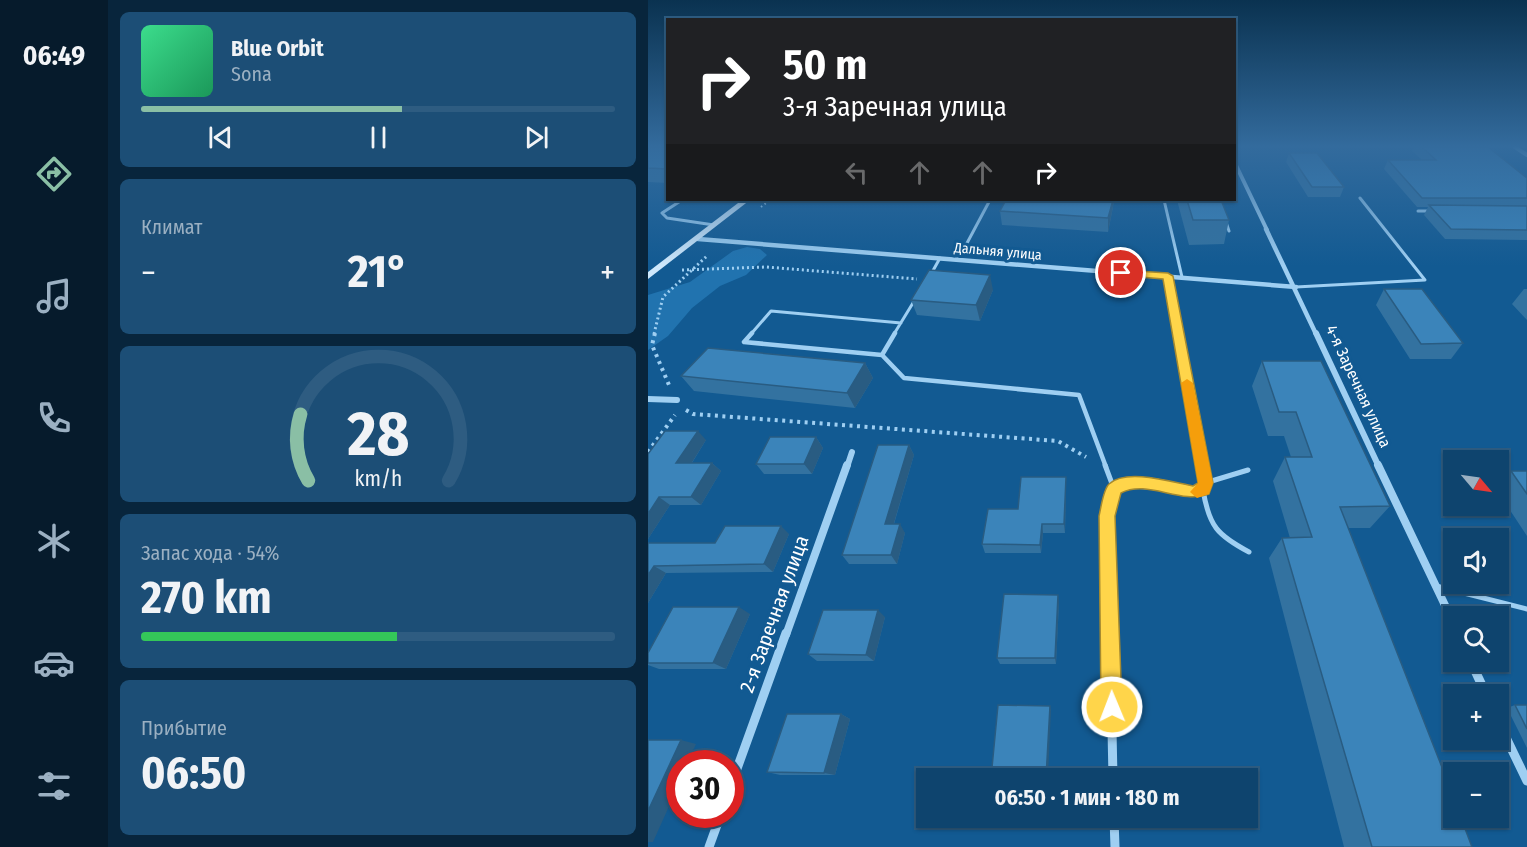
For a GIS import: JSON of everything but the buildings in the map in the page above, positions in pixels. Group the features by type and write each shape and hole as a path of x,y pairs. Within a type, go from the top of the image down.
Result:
{"street":[{"name":"4-я Заречная улица","path":"1247,187 1445,606"},
{"path":"648,276 745,201"},
{"name":"Дальняя улица","path":"698,239 1296,287"},
{"path":"1113,768 1107,516 1114,489 1125,484 1138,483 1193,493 1204,486 1168,276"},
{"path":"648,399 677,400"},
{"name":"2-я Заречная улица","path":"744,750 852,452"},
{"path":"1509,743 1527,781"},
{"path":"709,847 716,828"},
{"path":"1114,828 1115,847"}],"lane":[{"path":"1296,287 1425,280 1360,198"},
{"path":"681,201 663,213 667,218 714,225"},
{"path":"958,260 989,201"},
{"path":"1164,201 1182,277"},
{"path":"1418,211 1439,212"},
{"path":"1225,220 1229,231"},
{"path":"927,280 940,258"},
{"path":"882,355 922,289"},
{"path":"901,323 771,312 744,342 882,355 904,378 1079,395 1114,489"},
{"path":"1248,470 1204,486 1207,519 1222,538 1249,552"},
{"path":"1436,586 1527,609"}],"path":[{"path":"663,297 723,241"},
{"path":"680,270 766,267 927,280"},
{"path":"662,290 663,297 652,345 663,374 677,400"},
{"path":"648,452 681,407 693,414 1059,441 1108,474"}],"shaded area":[{"path":"747,247 760,249 767,255 746,275 720,286 692,308 668,336 648,350 648,295 690,282 733,251"}],"slow traffic":[{"path":"1187,383 1205,483 1203,490 1197,492"}],"route":[{"path":"1112,707 1107,516 1114,489 1125,484 1138,483 1193,493 1203,490 1205,483 1168,276 1121,273"}]}
